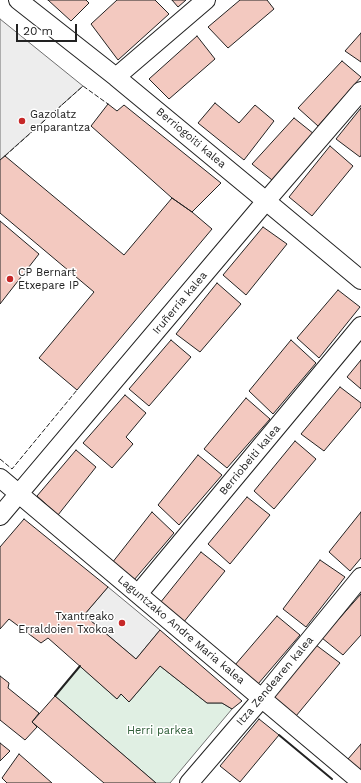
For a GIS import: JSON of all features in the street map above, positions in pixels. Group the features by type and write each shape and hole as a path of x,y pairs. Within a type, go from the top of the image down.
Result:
{"street":[{"name":"Berriogoiti kalea","path":"18,0 116,77 361,280"},
{"path":"116,77 206,0"},
{"name":"Iruñerria kalea","path":"0,516 361,91"},
{"name":"Berriobeiti kalea","path":"138,594 361,326"},
{"name":"Laguntzako Andre Maria kalea","path":"0,478 138,594 355,783"},
{"name":"Laguntzako Andre Maria kalea","path":"26,510 361,782"},
{"name":"Itza Zendearen kalea","path":"188,783 260,700 361,577"}],"green space":[{"name":"Herri parkea","path":"80,666 117,699 121,694 129,702 160,666 207,703 222,703 232,709 170,783 156,783 55,696"}],"shaded area":[{"name":"Gazolatz enparantza","path":"0,19 83,86 0,160"},
{"name":"Txantreako Erraldoien Txokoa","path":"108,587 160,630 136,659 84,615"}],"building":[{"path":"48,0 86,0 89,3 71,21"},
{"path":"117,0 155,0 169,14 118,60 91,24"},
{"path":"172,0 186,0 178,7"},
{"path":"240,0 267,0 274,9 228,48 208,27"},
{"path":"361,33 361,62 345,51"},
{"path":"197,36 215,59 169,99 149,79"},
{"path":"342,61 361,77 318,126 298,108"},
{"path":"215,103 239,123 255,105 274,121 244,160 198,123"},
{"path":"108,104 117,111 124,105 221,183 192,212 172,198 91,126"},
{"path":"361,108 361,155 360,157 336,139"},
{"path":"294,118 314,134 272,180 252,164"},
{"path":"330,146 353,166 312,216 289,197"},
{"path":"5,156 124,255 172,198 212,229 77,390 39,358 94,292 0,213 0,160"},
{"name":"CP Bernart Etxepare IP","path":"0,221 39,254 0,304"},
{"path":"263,227 287,244 246,295 223,275"},
{"path":"217,283 241,304 200,352 176,334"},
{"path":"338,290 360,307 319,358 297,338"},
{"path":"171,340 191,357 149,406 129,389"},
{"path":"291,340 316,363 273,414 249,391"},
{"path":"361,360 361,389 347,377"},
{"path":"340,387 361,403 361,407 324,451 301,434"},
{"path":"125,395 146,413 126,437 133,444 112,468 83,443"},
{"path":"246,398 270,419 227,468 204,449"},
{"path":"295,441 316,459 274,509 254,491"},
{"path":"76,450 96,467 58,515 37,496"},
{"path":"198,455 222,475 179,525 158,505"},
{"path":"247,497 270,515 230,564 208,544"},
{"path":"152,512 174,533 134,580 112,563"},
{"path":"361,512 361,558 350,571 329,552"},
{"path":"24,519 108,587 84,615 136,659 160,630 242,701 232,709 222,703 207,703 160,666 129,702 121,694 117,699 48,638 41,643 9,619 0,629 0,547"},
{"path":"201,552 225,571 183,623 160,603"},
{"path":"320,560 345,577 306,627 283,609"},
{"path":"361,594 361,635 343,655 322,638"},
{"path":"277,616 300,635 258,684 235,665"},
{"path":"316,645 340,663 296,716 270,695"},
{"path":"0,676 9,683 8,688 39,713 32,722 37,727 25,740 0,720"},
{"path":"55,696 156,783 104,783 32,722"},
{"path":"259,719 279,735 240,782 220,766"},
{"path":"0,743 10,751 0,761"},
{"path":"361,744 361,772 348,759"},
{"path":"19,754 52,783 7,783 2,778"}],"fence":[{"path":"5,156 83,86 108,104"},
{"path":"0,459 12,469 77,390"}],"wall":[{"path":"55,696 80,666"},
{"path":"279,735 332,779"}],"place":[{"name":"Gazolatz enparantza","path":"22,121"},
{"name":"CP Bernart Etxepare IP","path":"10,279"},
{"name":"Txantreako Erraldoien Txokoa","path":"122,623"}]}
